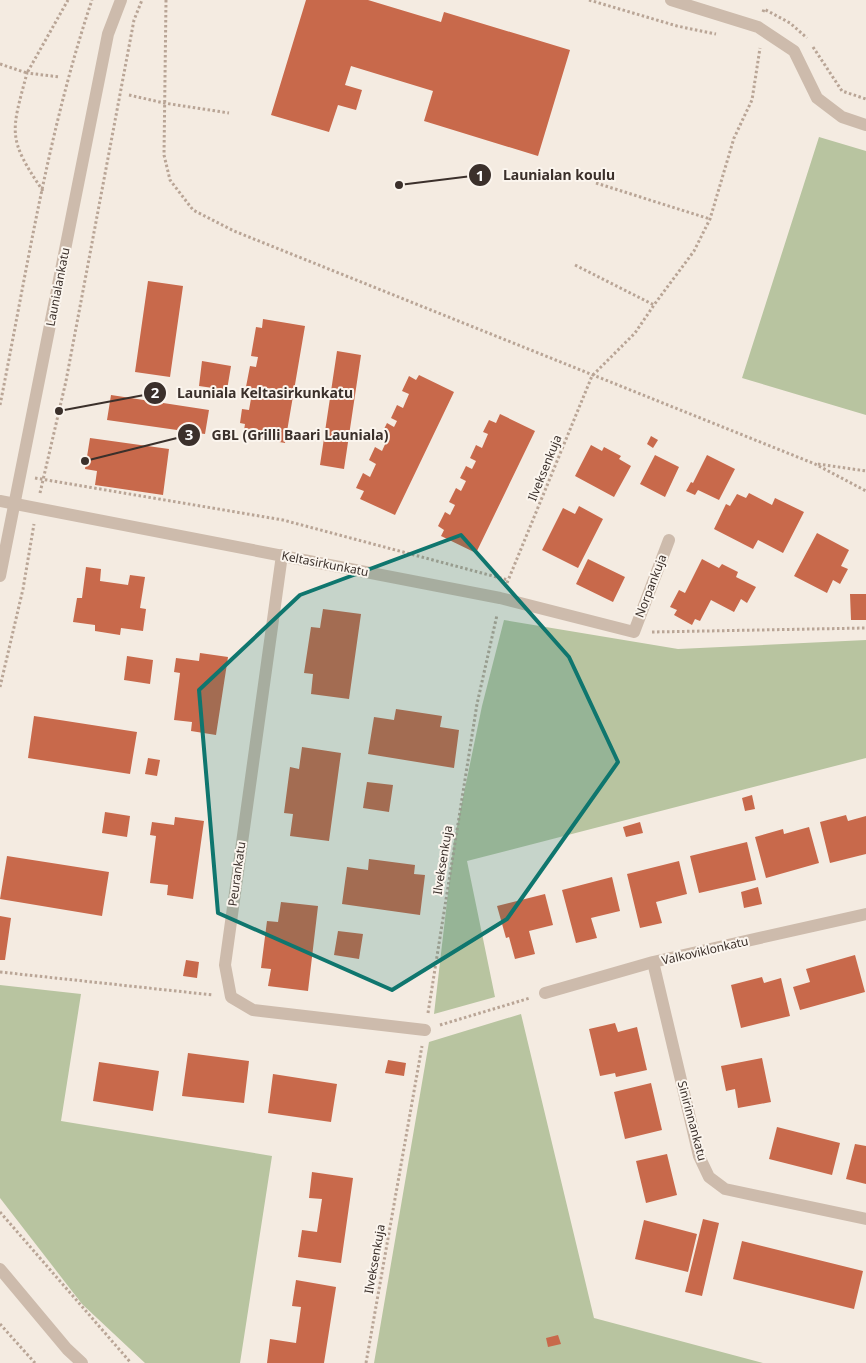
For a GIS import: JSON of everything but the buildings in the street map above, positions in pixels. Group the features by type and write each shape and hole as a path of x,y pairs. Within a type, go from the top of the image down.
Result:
{"street":[{"name":"Launialankatu","path":"0,576 108,34 121,0"},
{"path":"671,0 758,27 794,51 816,98 842,117 866,125"},
{"name":"Keltasirkunkatu","path":"0,501 500,598 634,632"},
{"name":"Norpankuja","path":"634,632 669,540"},
{"name":"Peurankatu","path":"231,997 225,965 282,555"},
{"name":"Valkoviklonkatu","path":"545,993 653,962 866,914"},
{"name":"Sinirinnankatu","path":"653,962 699,1156 709,1177 725,1189 866,1219"},
{"path":"231,997 253,1010 425,1030"},
{"path":"0,1269 67,1349 82,1363"}],"path":[{"path":"43,192 23,162 13,132 27,73 68,0"},
{"path":"0,405 43,192 74,52 92,0"},
{"path":"0,687 23,589 37,507 66,381 134,20 142,0"},
{"path":"166,0 164,155 170,180 193,210 234,231 815,464 866,491"},
{"path":"589,0 677,26 723,35"},
{"path":"592,376 635,333 654,304 694,251 710,219 734,138 752,100 761,43 766,46"},
{"path":"0,64 27,73 60,77"},
{"path":"129,95 164,103 229,113"},
{"path":"596,183 710,219"},
{"path":"575,265 654,304"},
{"name":"Ilveksenkuja","path":"366,1363 425,1030 477,704 500,598 592,376"},
{"path":"815,464 866,470"},
{"path":"44,480 283,520 508,580"},
{"path":"634,632 866,628"},
{"path":"0,972 231,997"},
{"path":"425,1030 545,993"},
{"path":"0,1212 132,1363"},
{"path":"0,1324 35,1363"}],"highlighted area":[{"path":"461,535 569,657 618,762 507,919 392,990 218,913 199,690 300,595"}],"green space":[{"path":"819,137 866,151 866,415 742,378"},
{"path":"504,620 678,649 866,640 866,758 467,861 495,997 434,1014 454,841 482,706"},
{"path":"0,985 81,994 61,1121 272,1156 240,1363 145,1363 82,1304 0,1198"},
{"path":"521,1014 594,1318 763,1363 374,1363 429,1042"}],"place":[{"name":"Launialan koulu","path":"399,185"},
{"name":"Launiala Keltasirkunkatu","path":"59,411"},
{"name":"GBL (Grilli Baari Launiala)","path":"85,461"}]}
